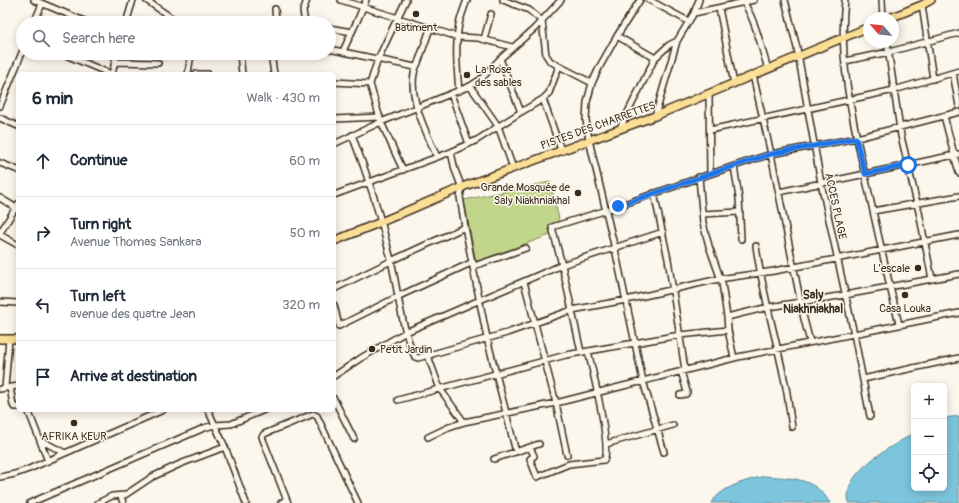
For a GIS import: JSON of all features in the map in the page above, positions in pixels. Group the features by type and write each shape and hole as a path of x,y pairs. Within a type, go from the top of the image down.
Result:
{"main road":[{"path":"899,14 931,0"},
{"name":"PISTES DES CHARRETTES","path":"336,240 462,188 655,116 863,30"},
{"path":"0,338 16,339"}],"street":[{"path":"34,0 72,16"},
{"path":"128,16 133,0"},
{"path":"148,0 169,16"},
{"path":"304,16 303,11 307,0"},
{"path":"341,0 458,37 484,39 512,47"},
{"path":"342,51 366,0"},
{"path":"403,170 380,119 370,84 378,59 406,0"},
{"path":"459,91 457,49 459,25 467,0"},
{"path":"503,0 516,2 529,10 542,21 546,56 550,61 592,83"},
{"path":"336,143 380,119 470,86 481,79 512,47 534,29 561,0"},
{"path":"640,0 600,66 592,83 586,111 589,140 607,210 634,343 664,452"},
{"path":"649,0 688,21"},
{"path":"655,116 677,41 694,13 699,0"},
{"path":"694,13 719,8 742,1 754,0"},
{"name":"ACCES PLAGE","path":"785,0 796,40 821,183 864,379 870,416"},
{"path":"845,0 843,38 856,138 899,324"},
{"path":"882,0 883,12"},
{"path":"742,1 747,8 768,68"},
{"path":"37,16 42,4"},
{"path":"922,5 933,79"},
{"path":"719,8 734,84"},
{"path":"274,9 275,16"},
{"path":"484,39 491,14"},
{"path":"430,28 418,63 415,67 413,77 416,107 437,157"},
{"path":"336,29 352,32"},
{"path":"845,61 889,52 959,33"},
{"path":"617,36 655,58"},
{"path":"619,130 655,58 677,41"},
{"path":"888,48 900,127 932,279"},
{"path":"336,50 415,67"},
{"path":"500,59 521,112"},
{"path":"17,72 20,60"},
{"path":"78,60 106,72"},
{"path":"188,72 190,60"},
{"path":"241,60 242,72"},
{"path":"272,60 274,72"},
{"path":"112,72 115,62 158,63"},
{"path":"336,194 451,152 484,136 498,126 543,100 549,93 559,66"},
{"path":"710,130 894,90 959,71"},
{"path":"953,73 959,106"},
{"path":"753,75 810,342"},
{"path":"0,106 16,76"},
{"path":"336,82 370,84"},
{"path":"470,86 498,126 514,168"},
{"path":"451,94 469,144"},
{"path":"710,94 710,174"},
{"path":"543,100 561,150"},
{"path":"581,352 562,265 552,231 553,226 607,210 699,177 771,154 856,138 959,112"},
{"path":"944,116 957,154 959,173"},
{"path":"0,118 16,125"},
{"path":"336,119 380,119"},
{"path":"352,135 370,181 391,260 406,332 415,357 421,358 535,324 572,310 626,300 719,279 760,274 881,249 959,235"},
{"path":"451,152 455,170 462,188 460,197 487,338 516,452"},
{"path":"779,192 957,154"},
{"path":"0,163 16,169"},
{"path":"734,166 738,183 741,239"},
{"path":"699,177 702,214 709,246 719,279 722,283 728,330 734,358"},
{"path":"654,194 663,232 680,335 683,371 687,392 686,394 680,395"},
{"path":"873,211 959,196"},
{"path":"0,198 16,206"},
{"path":"16,209 0,234 16,244"},
{"path":"702,214 740,212"},
{"path":"336,288 391,260 465,227"},
{"path":"336,375 361,358 406,332 562,265 615,249 663,232"},
{"path":"756,246 760,274 785,379 792,427"},
{"path":"336,313 339,326 399,296 474,264 526,248"},
{"path":"727,317 769,307 801,303 959,274"},
{"path":"524,282 556,403 567,455"},
{"path":"0,302 16,303"},
{"path":"428,436 464,422 556,403 643,380 777,348 959,313"},
{"path":"398,400 544,360 581,352 680,335 728,330"},
{"path":"9,339 5,388 14,407 16,407"},
{"path":"530,447 534,456 530,458 536,476 538,477 569,464 604,460 607,454 606,444 588,351"},
{"path":"428,356 440,389 464,422"},
{"path":"864,379 959,358"},
{"path":"5,388 16,386"},
{"path":"336,403 354,439"},
{"path":"29,412 48,461"},
{"path":"0,477 15,474 48,461 158,412"},
{"path":"209,412 246,503"},
{"path":"30,503 204,428 214,425 231,424 259,412"},
{"path":"281,503 287,502 262,437 264,434 313,414 317,416 358,503"},
{"path":"606,444 673,425"},
{"path":"40,440 65,453"},
{"path":"494,460 539,444"},
{"path":"98,503 112,496 121,496 152,477 180,464 224,447"},
{"path":"121,496 123,503"}],"green space":[{"path":"550,182 559,219 551,228 550,235 476,262 464,200"}],"water":[{"path":"959,416 959,503 849,503 848,492 852,481 860,471 870,461 911,435 911,491 947,491 947,418"},
{"path":"764,476 802,480 817,488 824,494 830,503 711,503 728,488 742,482"}],"place":[{"name":"Batiment","path":"416,14"},
{"name":"La Rose des sables","path":"467,75"},
{"name":"Grande Mosquée de Saly Niakhniakhal","path":"578,193"},
{"name":"L’escale","path":"918,268"},
{"name":"Casa Louka","path":"905,295"},
{"name":"Petit Jardin","path":"372,349"},
{"name":"AFRIKA KEUR","path":"74,423"}],"district":[{"name":"Saly Niakhniakhal","path":"813,302"}],"route":[{"path":"618,206 771,154 856,138 865,174 908,165"}]}
